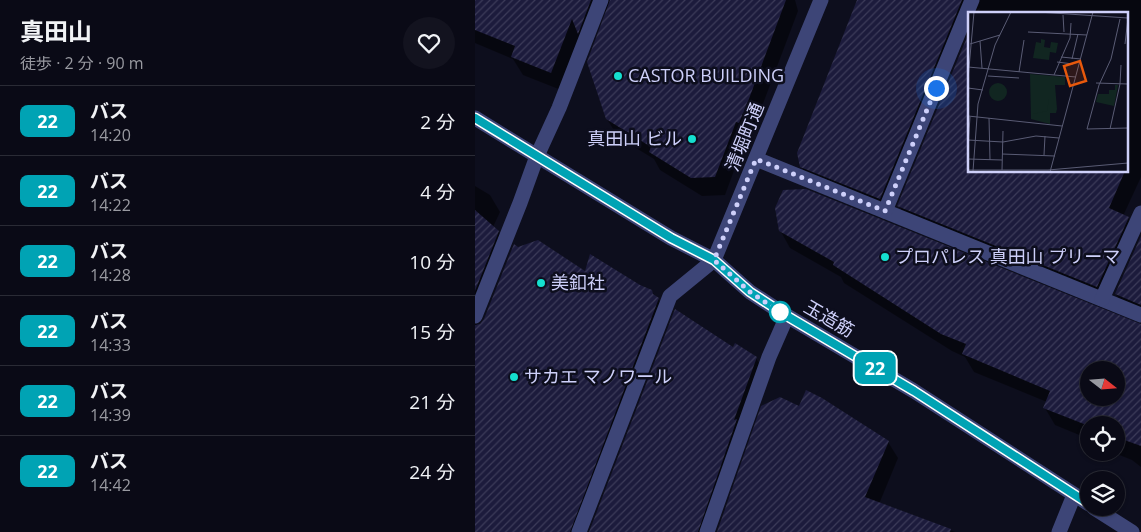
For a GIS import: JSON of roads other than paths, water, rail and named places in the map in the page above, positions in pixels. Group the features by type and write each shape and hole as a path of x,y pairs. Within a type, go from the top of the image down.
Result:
{"street":[{"path":"475,316 537,156 559,108 601,0"},
{"name":"清堀町通","path":"714,260 821,0"},
{"path":"885,211 972,0"},
{"name":"玉造筋","path":"475,118 671,238 714,260 750,292 914,391 1080,499"},
{"path":"756,159 1141,315"},
{"path":"1102,299 1141,214"},
{"path":"579,532 670,296 714,260"},
{"path":"707,532 769,357 787,316"},
{"path":"1059,532 1074,495"},
{"path":"1107,516 1132,532"}],"place":[{"name":"CASTOR BUILDING","path":"618,76"},
{"name":"真田山 ビル","path":"692,139"},
{"name":"プロパレス 真田山 プリーマ","path":"885,257"},
{"name":"美釦社","path":"541,283"},
{"name":"サカエ マノワール","path":"514,377"}]}
